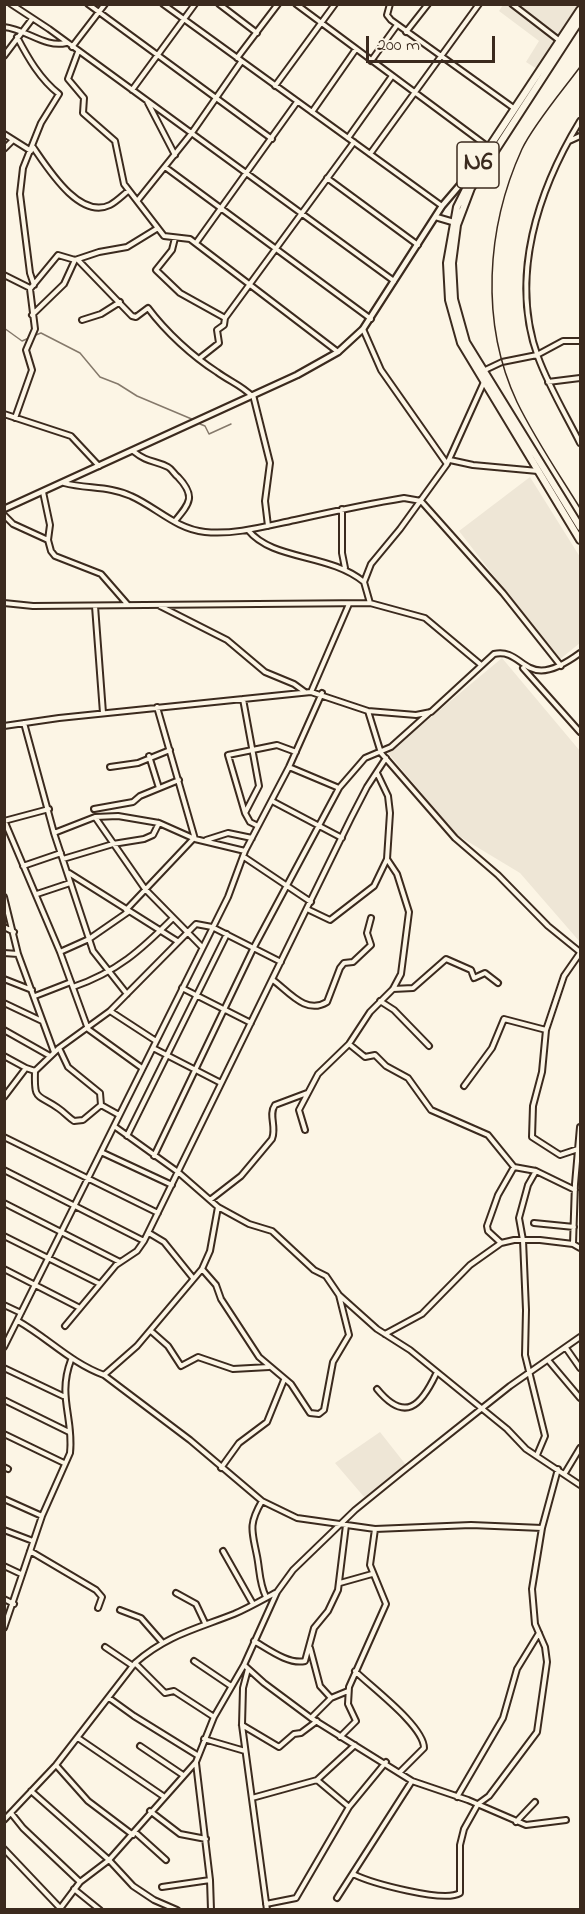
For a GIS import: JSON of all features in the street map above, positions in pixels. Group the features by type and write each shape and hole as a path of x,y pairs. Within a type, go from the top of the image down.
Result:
{"highway":[{"name":"N6","path":"580,10 516,109 471,188 461,214 452,263 454,299 460,328 483,371 580,527"},
{"name":"N6","path":"580,20 491,150 480,161 461,198 453,222 447,263 452,317 461,343 580,540"}],"street":[{"path":"88,4 272,140"},
{"path":"72,47 105,4"},
{"path":"163,4 442,206"},
{"path":"132,90 195,4"},
{"path":"219,4 257,33"},
{"path":"138,200 191,134 278,4"},
{"path":"296,4 491,150"},
{"path":"275,86 335,4"},
{"path":"390,4 387,15 406,32 516,109"},
{"path":"406,32 428,4"},
{"path":"370,154 479,4"},
{"path":"512,4 560,42"},
{"path":"14,5 395,282"},
{"path":"4,56 16,37 32,19"},
{"path":"371,61 398,25"},
{"path":"4,27 22,30 53,44 67,43"},
{"path":"15,418 32,370 26,350 35,329 20,194 23,168 41,123 59,94 48,87 33,67 16,37"},
{"path":"312,112 356,50"},
{"path":"78,52 68,79 84,98 83,112 115,141 122,180 128,191 138,200 164,236 190,239 338,352"},
{"path":"348,138 392,76"},
{"path":"147,101 175,155"},
{"path":"195,243 272,140 297,102"},
{"path":"580,121 548,184 532,233 526,266 526,295 537,355 548,382 580,444"},
{"path":"4,134 12,141 32,149 61,186 87,205 108,206 128,191"},
{"path":"568,141 580,136"},
{"path":"4,149 12,141"},
{"path":"200,358 219,343 217,330 224,325 225,318 354,142"},
{"path":"4,509 315,366 338,352 371,319 442,206 480,161"},
{"path":"165,167 371,319"},
{"path":"327,178 418,244"},
{"path":"436,217 453,222"},
{"path":"32,287 58,255 77,260 99,252 130,246 158,228"},
{"path":"175,238 172,250 157,267 159,274 180,293 225,318"},
{"path":"77,260 134,318 148,308 162,326 200,358 253,395 270,464 265,501 268,526"},
{"path":"32,315 64,284 77,260"},
{"path":"4,275 32,287"},
{"path":"82,320 101,314 120,302"},
{"path":"363,329 381,370 449,462 538,471"},
{"path":"483,371 502,362 537,355 563,341 580,341"},
{"path":"548,382 580,378"},
{"path":"370,603 364,582 371,564 449,462 484,382"},
{"path":"4,414 71,436 99,466"},
{"path":"133,451 152,464 167,467 189,490 190,496 185,508 175,522"},
{"path":"64,483 82,488 116,491 132,496 175,522 202,532 248,530 404,498 421,501 502,593 561,666"},
{"path":"43,492 50,525 48,540 52,553 101,574 128,605"},
{"path":"342,510 342,553 345,569"},
{"path":"4,515 13,524 48,540"},
{"path":"248,530 266,546 345,569 364,582"},
{"path":"4,603 95,606 370,603 425,618 480,664"},
{"path":"311,692 349,604"},
{"path":"159,605 227,640 265,672 294,684 305,692"},
{"path":"95,606 104,713"},
{"path":"154,1156 254,947 339,788 365,759 381,753 396,743 480,664 494,654 500,652 538,672 561,666 580,653"},
{"path":"518,663 580,732"},
{"path":"4,726 305,692 322,693 368,711 404,715 431,712"},
{"path":"4,1347 228,897 245,851 289,767 322,693"},
{"path":"243,699 259,786 245,813"},
{"path":"157,707 195,838"},
{"path":"368,711 381,753 455,838 498,875 548,926 580,952 564,976 546,1030 542,1072 533,1107 532,1137 560,1155 578,1149"},
{"path":"24,723 54,832 89,939 99,962 127,994"},
{"path":"258,826 250,822 245,813 242,796 227,757 230,753 277,745 296,752"},
{"path":"110,767 138,763 149,756 170,750"},
{"path":"149,756 159,788"},
{"path":"65,1326 120,1262 137,1251 149,1233 342,838 376,772 386,758"},
{"path":"289,767 339,788"},
{"path":"307,909 330,920 374,886 387,859 390,813 388,796 376,772"},
{"path":"94,809 133,802 140,796 179,780"},
{"path":"272,801 342,838"},
{"path":"49,809 5,821 37,894 88,1029 142,1068"},
{"path":"54,832 95,817 118,816 159,824 195,838 245,851"},
{"path":"95,817 145,889 202,947"},
{"path":"63,859 113,844 144,839 153,835 159,824"},
{"path":"206,840 228,833 252,838"},
{"path":"60,952 89,939 127,911 145,889 195,838"},
{"path":"23,866 61,853"},
{"path":"244,857 311,902"},
{"path":"305,1130 299,1110 307,1092 318,1074 349,1044 380,1001 393,989 404,962 409,912 397,874 387,859"},
{"path":"66,870 80,882 94,888 177,941"},
{"path":"37,894 71,883"},
{"path":"4,897 18,954 54,1052"},
{"path":"73,987 127,962 173,918"},
{"path":"273,980 303,1004 314,1007 322,1005 330,998 340,968 344,963 356,960 371,945 367,933 372,918"},
{"path":"101,1105 83,1120 74,1121 57,1107 43,1102 36,1093 35,1071 59,1048 110,1011 185,932 196,924 212,927 281,962"},
{"path":"4,927 14,932"},
{"path":"127,1136 227,934"},
{"path":"4,953 18,954"},
{"path":"393,989 413,988 446,959 471,970 474,978 485,973 498,983"},
{"path":"4,979 32,990"},
{"path":"34,996 71,982"},
{"path":"182,988 251,1023"},
{"path":"380,1001 394,1010 429,1046"},
{"path":"4,1004 43,1021"},
{"path":"110,1011 156,1041"},
{"path":"464,1086 492,1048 504,1019 546,1030"},
{"path":"4,1030 50,1056"},
{"path":"349,1044 365,1057 375,1054 386,1066 400,1071 408,1078 431,1110 488,1135 514,1167 536,1172 575,1190"},
{"path":"59,1048 68,1067 100,1093 101,1105"},
{"path":"153,1048 222,1083"},
{"path":"4,1056 35,1071"},
{"path":"4,1097 26,1068"},
{"path":"4,1082 12,1085"},
{"path":"210,1200 241,1176 272,1139 275,1132 271,1114 275,1105 307,1092"},
{"path":"101,1105 119,1115"},
{"path":"114,1126 178,1172 218,1207 249,1224 272,1231 314,1270 326,1276 339,1295 385,1334 410,1350 436,1374 507,1429 522,1445 580,1485"},
{"path":"573,1244 578,1196 575,1190 580,1127"},
{"path":"4,1137 158,1213"},
{"path":"101,1152 172,1185"},
{"path":"501,1243 488,1231 486,1226 494,1202 514,1167"},
{"path":"4,1170 144,1241"},
{"path":"536,1172 528,1185 519,1215 523,1240 525,1355 545,1436 537,1455"},
{"path":"4,1203 120,1262"},
{"path":"104,1375 151,1331 202,1269 210,1251 218,1207"},
{"path":"534,1223 574,1227"},
{"path":"149,1233 164,1242 194,1278"},
{"path":"4,1236 100,1284"},
{"path":"385,1334 422,1314 470,1265 501,1243 523,1240 573,1244 580,1248"},
{"path":"4,1269 80,1308"},
{"path":"202,1269 213,1280 221,1299 269,1368 291,1384 310,1413 319,1413 324,1410 333,1362 349,1335 339,1295"},
{"path":"4,1305 21,1313"},
{"path":"18,1321 43,1335 71,1360 104,1375 190,1440 262,1502 297,1518 375,1529 471,1524 542,1528"},
{"path":"151,1331 168,1346 181,1366 198,1357 233,1369 262,1366 269,1368"},
{"path":"4,1333 10,1336"},
{"path":"211,1910 197,1755 277,1592 299,1563 340,1524 482,1410 580,1337"},
{"path":"566,1348 580,1368"},
{"path":"4,1628 42,1516 70,1453 64,1396 66,1375 71,1360"},
{"path":"548,1360 580,1398"},
{"path":"4,1368 64,1396"},
{"path":"377,1389 394,1406 412,1407 426,1395 436,1374"},
{"path":"221,1468 238,1443 267,1422 284,1380"},
{"path":"4,1400 69,1432"},
{"path":"4,1434 64,1463"},
{"path":"565,1473 580,1448"},
{"path":"353,1874 382,1884 444,1897 459,1894 460,1845 464,1829 478,1804 489,1796 537,1732 547,1662 545,1647 532,1607 532,1589 542,1528 558,1469"},
{"path":"4,1499 42,1516"},
{"path":"262,1502 256,1512 251,1537 257,1555 259,1581 266,1597"},
{"path":"254,1641 278,1655 303,1663 314,1628 328,1611 340,1583 346,1525"},
{"path":"340,1737 356,1721 348,1704 348,1691 386,1604 372,1574 370,1564 375,1529"},
{"path":"4,1530 33,1541"},
{"path":"30,1551 96,1590 102,1597 98,1608"},
{"path":"223,1551 253,1604"},
{"path":"4,1566 21,1574"},
{"path":"340,1583 372,1574"},
{"path":"4,1820 56,1765 134,1665 162,1642 277,1592"},
{"path":"176,1593 196,1604 206,1623"},
{"path":"4,1599 14,1604"},
{"path":"120,1610 141,1618 162,1642"},
{"path":"457,1797 503,1718 517,1669 539,1633"},
{"path":"105,1647 134,1665 165,1693 174,1690 214,1717"},
{"path":"309,1647 320,1686 331,1698"},
{"path":"194,1661 231,1686"},
{"path":"243,1665 311,1718 386,1762 412,1781 478,1804 516,1822 531,1826 566,1820"},
{"path":"248,1669 241,1704 242,1725 267,1910"},
{"path":"355,1671 387,1698 422,1739 424,1748 400,1772"},
{"path":"311,1718 331,1698 348,1691"},
{"path":"109,1698 197,1755"},
{"path":"242,1725 279,1747 294,1734 301,1733 317,1721"},
{"path":"78,1738 163,1796"},
{"path":"204,1739 245,1751"},
{"path":"252,1798 317,1780 355,1745"},
{"path":"140,1746 183,1775"},
{"path":"4,1849 60,1909 80,1882 109,1860 163,1796 196,1762"},
{"path":"266,1904 296,1898 349,1807 386,1762"},
{"path":"56,1765 88,1801 134,1833 166,1860"},
{"path":"317,1780 349,1807"},
{"path":"337,1898 412,1781"},
{"path":"31,1791 109,1860 133,1886 154,1900 177,1910"},
{"path":"516,1822 535,1802"},
{"path":"150,1811 180,1834 206,1839"},
{"path":"11,1813 23,1828 80,1882"},
{"path":"162,1887 210,1880"},
{"path":"74,1889 100,1910"}],"shaded area":[{"path":"503,5 580,5 580,8 537,69 526,62 539,41 499,11"},
{"path":"530,477 580,557 580,643 559,660 459,531"},
{"path":"502,658 580,751 580,942 520,873 457,835 388,753"},
{"path":"380,1432 406,1465 365,1498 335,1463"}],"waterway":[{"path":"4,328 22,341 29,338"},
{"path":"33,336 41,333 80,353 100,377 118,384 137,396 194,420"},
{"path":"200,424 205,426 209,434 231,424"}],"railway":[{"path":"580,67 541,118 522,149 501,211 492,276 497,340 505,372 531,429 580,508"}]}
